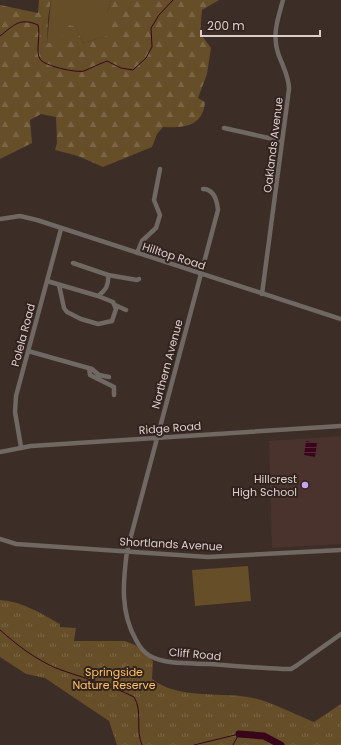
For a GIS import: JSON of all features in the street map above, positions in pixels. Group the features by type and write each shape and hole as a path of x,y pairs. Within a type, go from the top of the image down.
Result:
{"street":[{"name":"Oaklands Avenue","path":"262,294 289,84 278,54 275,36 283,0"},
{"path":"224,128 282,141"},
{"path":"137,253 142,241 156,228 160,215 154,200 160,169"},
{"name":"Northern Avenue","path":"127,551 218,210 214,195 207,189 203,189"},
{"name":"Hilltop Road","path":"0,219 20,216 341,319"},
{"name":"Polela Road","path":"21,447 15,406 28,351 61,229"},
{"path":"74,263 108,275 137,280 139,279"},
{"path":"98,296 107,287 108,275"},
{"path":"47,281 98,296 114,302 115,305 126,310"},
{"path":"59,285 64,308 67,312 81,319 101,324 112,321 116,309 115,305"},
{"path":"28,351 89,368 99,375 109,377"},
{"path":"89,368 90,375 114,387 114,395"},
{"name":"Ridge Road","path":"0,452 21,447 341,426"},
{"name":"Shortlands Avenue","path":"0,539 16,544 181,556 222,557 341,550"},
{"name":"Cliff Road","path":"127,551 123,585 126,616 129,627 140,647 152,657 190,663 288,669 296,666 341,634"}],"shaded area":[{"name":"Hillcrest High School","path":"341,436 341,544 272,548 269,441"},
{"path":"306,441 317,443 315,457 304,455"}],"green space":[{"path":"39,0 51,0 48,18 47,43 59,43 69,25 76,27 83,43 107,36 107,13 111,0 219,0 202,10 200,33 211,48 207,74 198,98 205,102 200,117 191,124 185,126 163,127 157,134 152,147 103,167 78,156 55,150 57,143 56,117 41,114 30,120 32,143 0,159 0,5 38,13"},
{"path":"51,0 111,0 107,13 108,36 83,43 76,28 59,43 47,43"},
{"path":"248,566 251,601 195,606 192,570"},
{"name":"Springside Nature Reserve","path":"0,600 24,605 60,624 60,627 76,628 74,641 125,641 135,645 153,661 152,679 173,690 198,694 255,698 314,722 341,704 341,745 117,745 109,721 45,678 26,674 0,657"}],"waterway":[{"path":"0,36 18,23 32,23 38,25 39,56 40,59 47,64 74,71 84,71 107,61 121,68 133,70 146,58 152,47 151,28 159,15 173,0"},
{"path":"0,630 26,651 48,664 66,672 115,688 134,697 137,702 139,714 139,733 142,745"},
{"path":"194,745 239,734"},
{"path":"233,745 239,734"},
{"path":"239,734 264,736 281,745"}],"place":[{"name":"Hillcrest High School","path":"305,485"}]}
